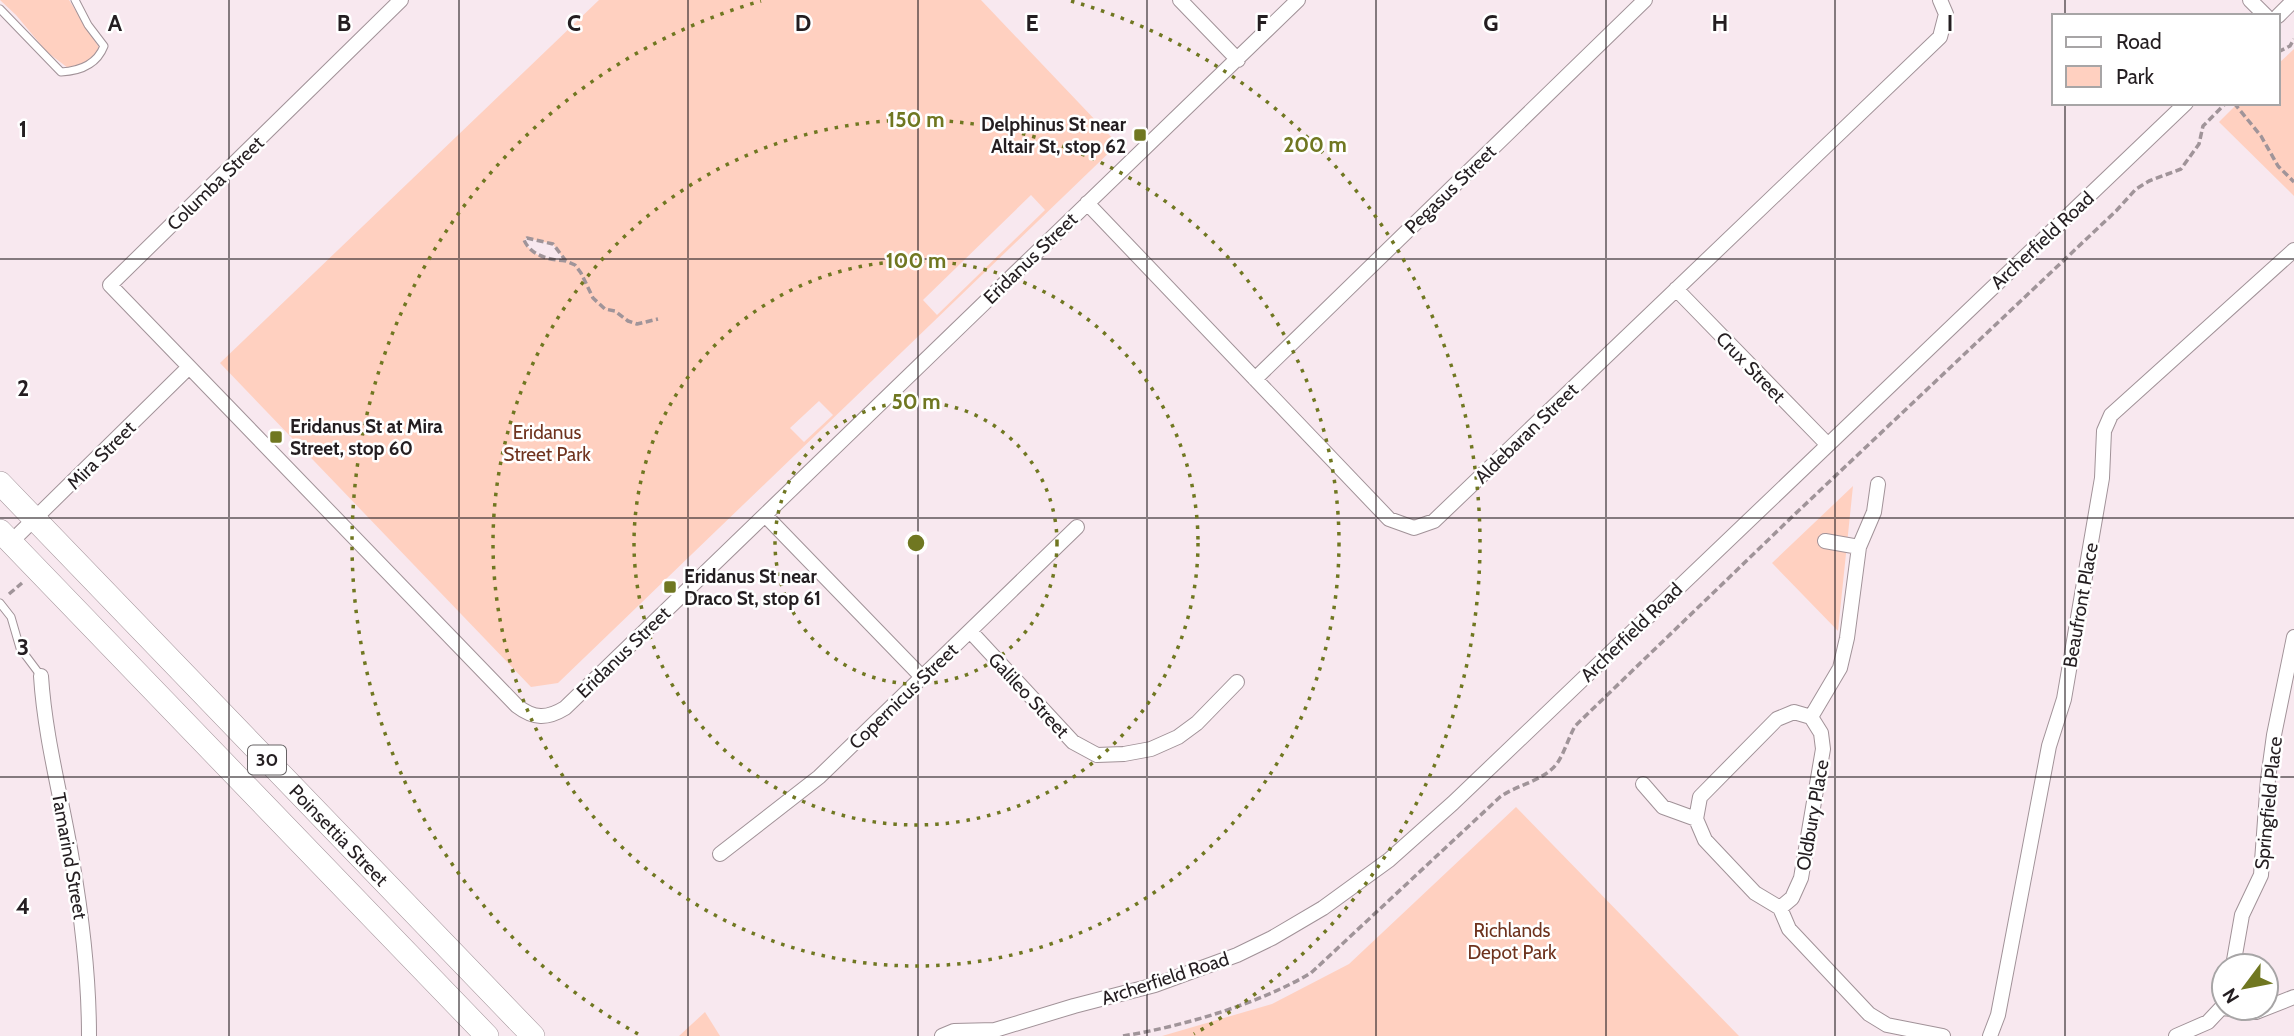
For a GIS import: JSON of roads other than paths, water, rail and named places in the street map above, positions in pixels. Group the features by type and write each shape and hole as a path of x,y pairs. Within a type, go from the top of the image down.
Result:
{"main road":[{"name":"Poinsettia Street","path":"0,483 533,1036"},
{"name":"Poinsettia Street","path":"5,536 486,1036"}],"street":[{"name":"Columba Street","path":"189,367 110,285 401,0"},
{"path":"1180,0 1238,60"},
{"name":"Eridanus Street","path":"189,367 517,706 527,713 546,717 565,708 1298,0"},
{"name":"Pegasus Street","path":"1255,379 1645,0"},
{"name":"Aldebaran Street","path":"1087,203 1389,519 1414,528 1434,521 1940,37 1946,14 1940,0"},
{"path":"2250,0 2264,14"},
{"path":"2280,14 2294,0"},
{"name":"Archerfield Road","path":"942,1036 954,1031 991,1033 1020,1021 1196,971 1272,938 1323,908 1389,860 1453,803 2184,105"},
{"name":"Beaufront Place","path":"1990,1036 1998,1014 2049,746 2064,699 2102,478 2104,432 2111,415 2294,250"},
{"name":"Crux Street","path":"1676,289 1826,444"},
{"name":"Mira Street","path":"5,536 35,519 189,367"},
{"path":"1878,484 1874,512 1859,547 1847,638 1840,668 1811,717 1794,712 1777,719 1700,797 1696,819 1705,840 1755,893 1780,908 1789,929 1869,1014 1887,1025 1943,1036"},
{"path":"765,515 922,677"},
{"name":"Copernicus Street","path":"720,855 819,777 1077,527"},
{"path":"1825,541 1859,547"},
{"name":"Galileo Street","path":"970,631 1073,742 1097,755 1152,749 1178,737 1197,723 1237,682"},
{"name":"Springfield Place","path":"2236,952 2242,915 2261,875 2274,735 2294,637"},
{"name":"Tamarind Street","path":"41,676 44,714 82,928 89,1036"},
{"name":"Oldbury Place","path":"1780,908 1792,898 1801,878 1823,749 1821,733 1811,717"},
{"path":"1643,784 1663,807 1696,819"},
{"path":"2176,1036 2210,1020"}],"lane":[{"path":"0,9 61,72 71,71 86,66 100,56 104,46 88,25 75,0"},
{"path":"0,603 11,617 20,648 41,676"}],"place":[{"name":"Delphinus St near Altair St, stop 62","path":"1140,135"},
{"name":"Eridanus St at Mira Street, stop 60","path":"276,437"},
{"name":"Eridanus St near Draco St, stop 61","path":"670,587"}],"park label":[{"name":"Eridanus Street Park","path":"547,443"},
{"name":"Richlands Depot Park","path":"1512,941"}]}
